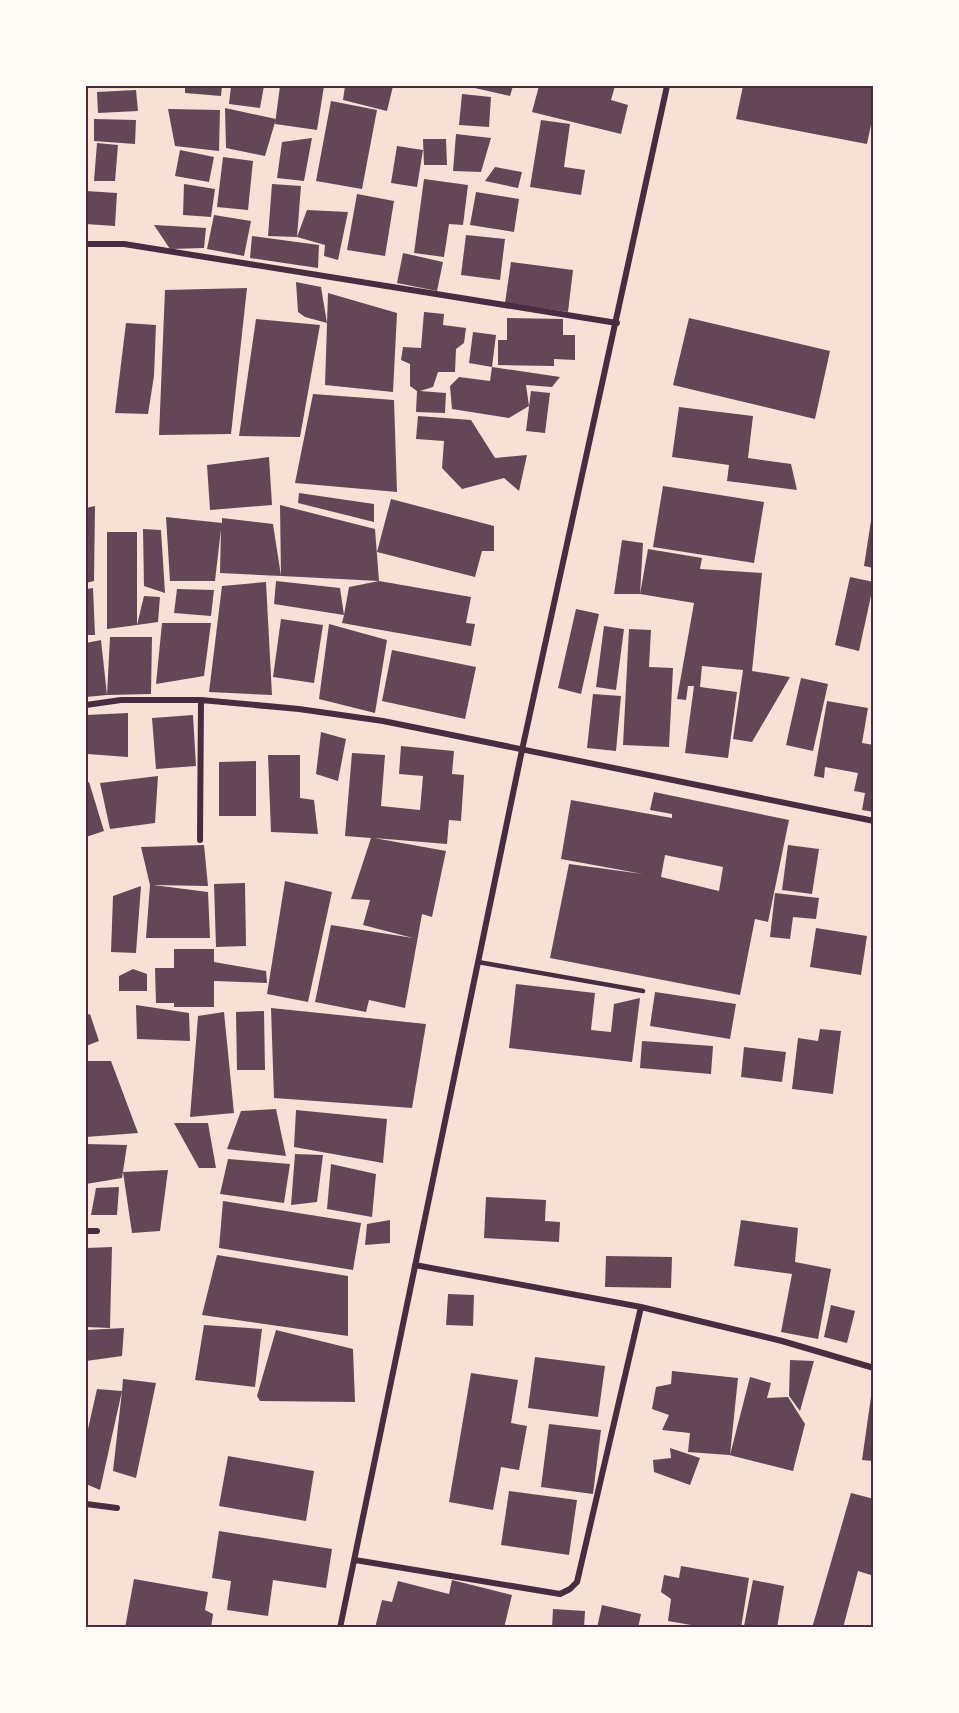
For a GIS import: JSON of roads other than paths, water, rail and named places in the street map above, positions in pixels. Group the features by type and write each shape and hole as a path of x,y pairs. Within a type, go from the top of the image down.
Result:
{"street":[{"path":"340,1628 522,750 667,86"},
{"path":"86,244 124,244 617,322"},
{"path":"86,705 121,700 201,700 299,709 382,721 873,821"},
{"path":"200,840 201,700"},
{"path":"86,1231 97,1231"},
{"path":"415,1265 641,1307 782,1341 873,1368"},
{"path":"355,1560 560,1594 570,1589 577,1582 641,1307"},
{"path":"86,1504 117,1508"}],"lane":[{"path":"478,962 643,991"}]}
